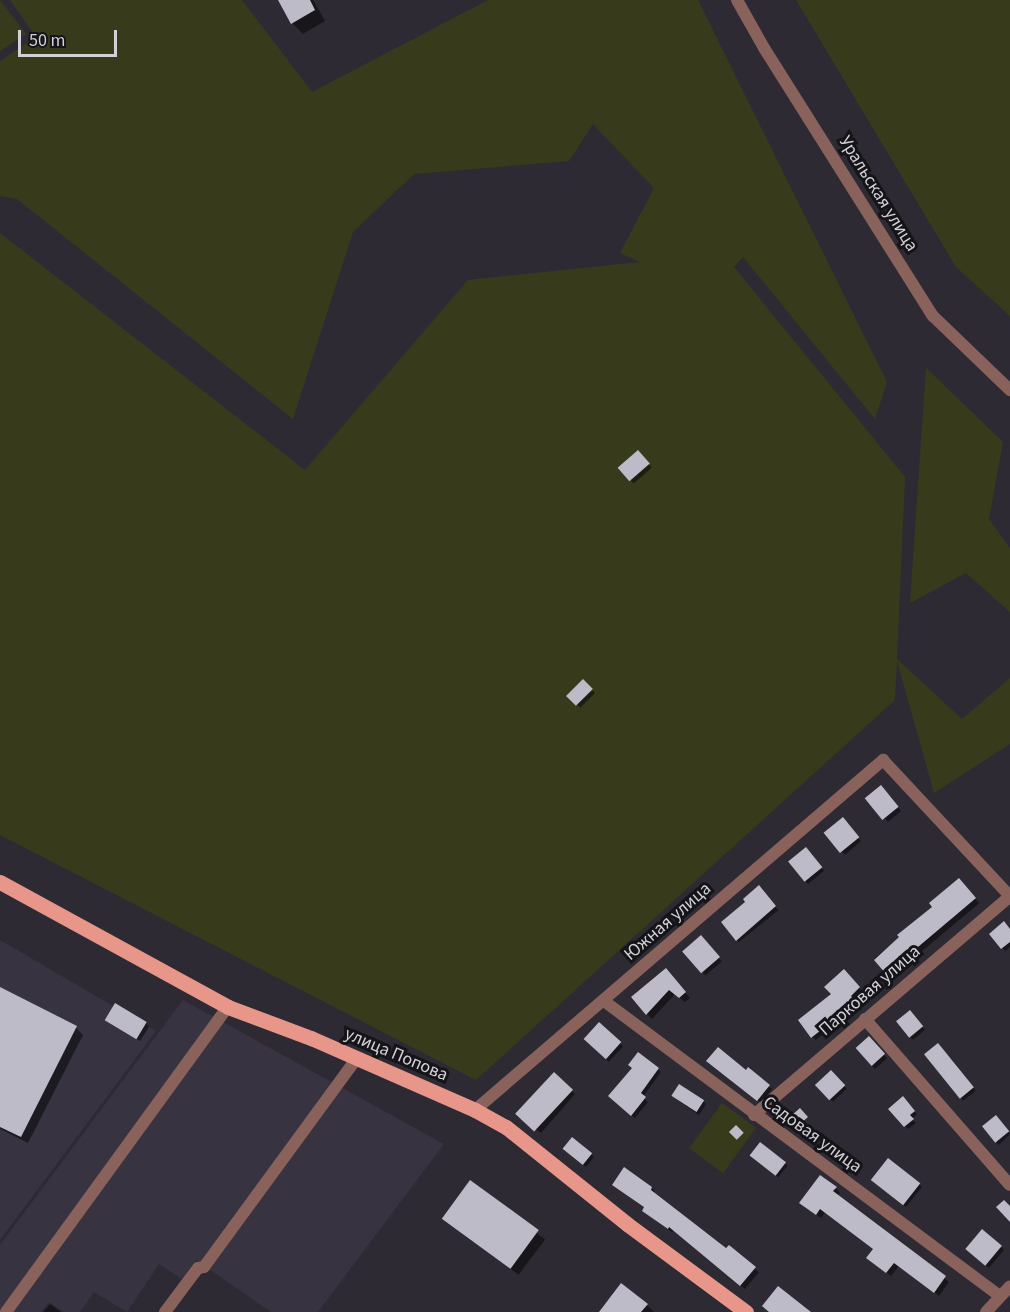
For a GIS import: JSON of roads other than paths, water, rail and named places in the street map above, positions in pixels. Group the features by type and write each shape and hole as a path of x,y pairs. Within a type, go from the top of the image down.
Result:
{"main road":[{"name":"улица Попова","path":"0,882 228,1006 475,1110 506,1127 627,1224 746,1312"}],"street":[{"name":"Уральская улица","path":"737,0 764,48 933,316 1010,390"},
{"name":"Южная улица","path":"475,1110 883,760 1010,896"},
{"name":"Парковая улица","path":"754,1114 1010,896"},
{"name":"Садовая улица","path":"604,1001 999,1295"},
{"path":"6,1312 228,1006"},
{"path":"865,1019 1010,1185"},
{"path":"165,1312 198,1268 204,1267 356,1059"},
{"path":"986,1312 999,1295 1010,1286"}]}
